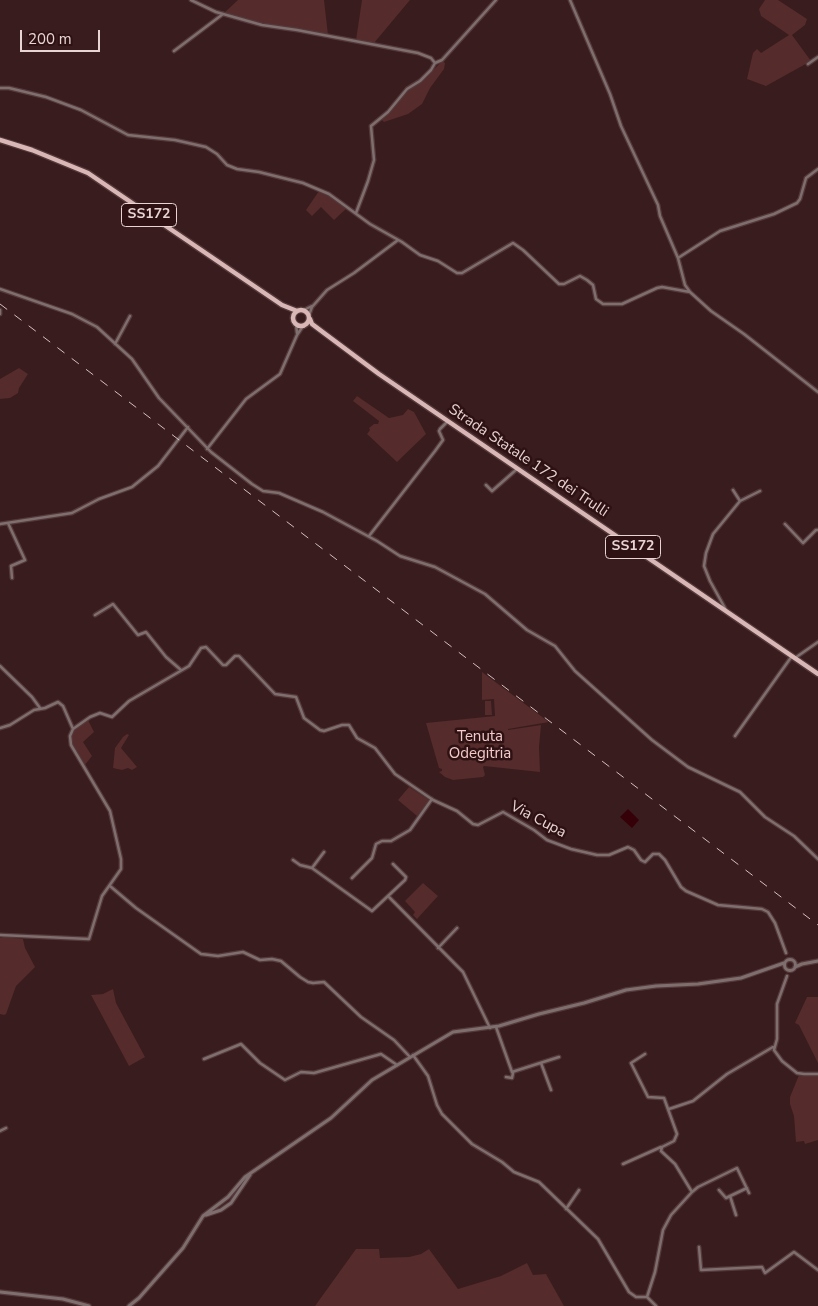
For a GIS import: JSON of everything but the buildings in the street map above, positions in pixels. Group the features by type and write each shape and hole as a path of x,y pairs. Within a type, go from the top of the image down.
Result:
{"main road":[{"name":"SS172","path":"0,140 32,150 88,174 295,314"},
{"path":"296,324 294,320 295,314 304,310"},
{"name":"Strada Statale 172 dei Trulli","path":"304,310 324,333 379,374 818,674"},
{"path":"305,325 309,317"},
{"name":"Strada Statale 172 dei Trulli","path":"296,324 305,325 324,333"}],"street":[{"path":"191,0 223,14 262,25 418,53 431,58 435,63"},
{"path":"356,213 374,160 371,126 388,112 407,89 431,70 435,63 442,60 496,0"},
{"path":"570,0 610,94 621,126 658,205 660,216 678,258 685,285 690,292 712,311 818,392"},
{"path":"174,51 223,14"},
{"path":"808,64 818,57"},
{"path":"0,88 9,88 46,97 81,110 128,135 175,140 206,146 227,165 237,169 259,172 303,183 329,194 370,224 420,255 438,262 457,273 462,273 512,243 523,250 559,284 564,284 580,276 586,279 593,285 596,299 603,304 622,304 662,287 690,292"},
{"path":"678,258 720,231 774,214 797,203 806,178 818,169"},
{"path":"304,310 315,304 327,290 354,273 398,240"},
{"path":"0,289 72,314 97,327 132,359 159,398 215,457 264,491 279,493 322,512 368,536 400,556 435,567 485,594 532,633 555,646 575,671 652,740 688,767 740,792 765,817 794,836 818,859"},
{"path":"309,317 315,304"},
{"path":"115,344 130,316"},
{"path":"296,324 297,335"},
{"path":"208,449 246,399 280,374 297,335 305,325"},
{"path":"368,536 439,446 443,440 439,431 448,421"},
{"path":"0,524 72,513 99,499 132,487 158,466 188,427"},
{"path":"486,485 492,491 516,468"},
{"path":"733,490 740,501"},
{"path":"726,610 704,566 706,553 713,534 740,501 760,491"},
{"path":"8,523 25,560 11,566 12,578"},
{"path":"785,524 803,543 818,530"},
{"path":"0,935 89,939 102,896 121,869 114,821 102,796 71,745 70,736 73,729 82,721 100,714 112,717 129,701 181,670 166,657 146,632 138,635 113,604 95,616"},
{"path":"735,736 794,657 818,642"},
{"name":"Via Cupa","path":"181,670 189,666 202,648 206,647 222,665 226,665 235,656 239,656 275,694 296,697 304,718 320,730 349,725 357,738 375,748 395,774 432,799 458,811 476,825 503,812 547,840 580,851 597,855 609,855 628,847 645,862 653,854 659,854 665,860 681,887 686,891 726,907 762,909 768,912 775,923 786,953"},
{"path":"0,666 32,697 40,708"},
{"path":"0,728 10,726 40,708 45,708 59,702 63,706 73,729"},
{"path":"352,878 372,858 376,844 391,841 410,830 432,799"},
{"path":"312,868 324,852"},
{"path":"293,860 300,865 312,868 371,910 374,910 406,878 394,864"},
{"path":"110,886 136,908 202,954 213,956 243,952 260,960 272,958 281,962 308,982 324,982 361,1017 394,1040 411,1056 428,1076 440,1110 462,1135 472,1144 516,1173 539,1182 598,1239 629,1292 636,1297 647,1297 656,1306"},
{"path":"388,896 463,972 490,1028"},
{"path":"438,948 457,928"},
{"path":"786,953 793,960 802,964"},
{"path":"786,953 785,962 789,969"},
{"path":"131,1306 183,1248 202,1218 228,1197 245,1177 331,1118 372,1080 453,1032 496,1027 626,990 698,984 741,978 793,960"},
{"path":"793,960 777,1004 777,1039 774,1050 778,1057 794,1071 802,1074 818,1074"},
{"path":"776,967 789,969 818,961"},
{"path":"496,1027 511,1072 514,1073"},
{"path":"204,1058 241,1044 260,1063 285,1080 301,1072 315,1072 381,1054 397,1065"},
{"path":"668,1109 693,1100 727,1074 774,1046"},
{"path":"623,1164 674,1141 677,1136 664,1098 648,1097 631,1063 645,1054"},
{"path":"506,1077 512,1078 514,1073 558,1057"},
{"path":"541,1063 551,1090"},
{"path":"0,1131 6,1128"},
{"path":"662,1147 661,1151 675,1164 692,1192"},
{"path":"647,1297 655,1272 663,1230 671,1216 692,1192 698,1187 737,1168 749,1193"},
{"path":"202,1218 231,1203 254,1171"},
{"path":"719,1190 724,1197 747,1188"},
{"path":"566,1209 579,1190"},
{"path":"730,1196 736,1215"},
{"path":"699,1247 701,1270 762,1267 765,1273 794,1252 818,1270"},
{"path":"0,1292 63,1299 89,1306"}],"green space":[{"path":"238,0 324,0 328,35 264,24 224,13"},
{"path":"362,0 410,0 374,43 356,40"},
{"path":"765,0 778,0 807,19 805,25 792,35 811,61 766,86 747,79 753,53 757,49 761,53 789,35 761,16 759,9"},
{"path":"442,61 445,63 444,69 430,88 422,104 408,114 384,122 381,119 403,95 426,78"},
{"path":"319,191 347,208 334,220 321,207 312,216 306,210"},
{"path":"19,368 28,374 18,393 10,398 0,399 0,379"},
{"path":"357,396 389,418 403,415 408,409 414,412 426,434 397,462 367,434 370,430 369,428 374,424 378,424 379,421 353,401"},
{"name":"Tenuta Odegitria","path":"482,672 549,722 508,729 541,725 539,747 540,772 484,766 485,775 483,777 453,780 439,772 442,769 439,768 426,723 495,716 494,699 482,700"},
{"path":"485,701 491,701 492,715 485,715"},
{"path":"88,720 94,732 83,742 92,756 84,766 70,740 76,728"},
{"path":"127,734 129,735 121,748 137,767 132,770 128,768 122,770 113,768 115,748"},
{"path":"409,787 429,800 417,816 398,800"},
{"path":"423,883 438,896 417,919 413,915 415,912 405,901"},
{"path":"0,938 23,939 25,948 35,967 16,986 4,1015 0,1014"},
{"path":"113,989 116,1003 145,1057 129,1066 91,995 103,994"},
{"path":"807,997 818,997 818,1063 799,1025 795,1023"},
{"path":"799,1075 818,1075 818,1140 805,1144 804,1141 796,1142 794,1116 790,1104 790,1097"},
{"path":"356,1249 379,1249 380,1258 409,1257 421,1254 429,1249 458,1289 501,1276 527,1263 533,1275 546,1274 564,1306 315,1306"}],"shaded area":[{"path":"628,809 639,820 632,828 620,817"}],"railway":[{"path":"0,304 818,925"}]}
